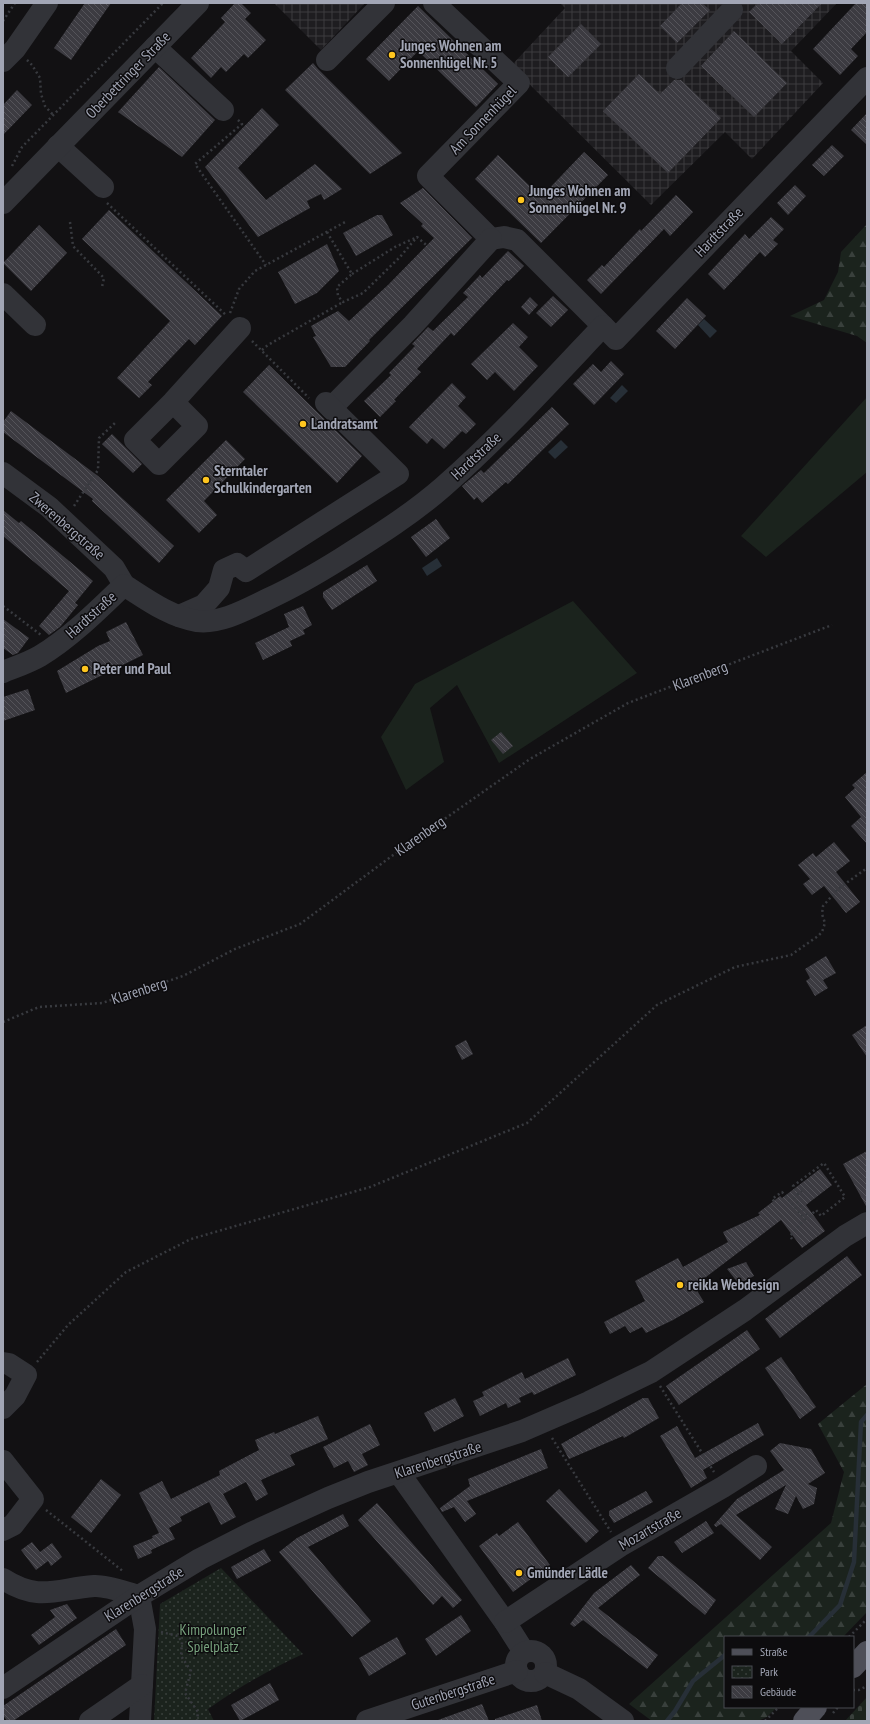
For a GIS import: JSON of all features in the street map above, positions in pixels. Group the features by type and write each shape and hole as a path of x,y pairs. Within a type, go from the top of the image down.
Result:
{"main road":[{"path":"854,1666 867,1652"},
{"path":"804,1721 815,1708"}],"street":[{"path":"9,55 47,3"},
{"name":"Oberbettringer Straße","path":"3,203 198,3"},
{"path":"327,60 384,3"},
{"name":"Am Sonnenhügel","path":"434,3 519,83 428,176 491,239"},
{"path":"677,68 731,5"},
{"path":"155,47 223,110"},
{"name":"Hardtstraße","path":"3,672 38,657 56,646 90,617 124,584 159,607 179,616 197,621 209,620 236,614 295,587 383,533 443,487 514,419 603,326 616,339 867,78"},
{"path":"58,146 103,193"},
{"path":"179,616 204,605 219,588 224,570 236,564 246,571 398,474 328,406 413,325 491,239 504,237 517,240 603,326"},
{"path":"3,294 36,325"},
{"path":"173,402 240,328"},
{"name":"Zwerenbergstraße","path":"3,473 49,507 114,568 124,584"},
{"name":"Klarenbergstraße","path":"3,1688 139,1596 200,1559 251,1533 328,1498 522,1432 651,1372 745,1310 845,1236 867,1223"},
{"path":"3,1363 9,1364 26,1375 15,1396 3,1408"},
{"path":"3,1461 33,1499 13,1525 3,1530"},
{"name":"Mozartstraße","path":"505,1622 620,1546 723,1487 756,1466"},
{"path":"399,1473 505,1622 520,1661 520,1676 530,1681 536,1680 545,1672 580,1688 621,1719"},
{"path":"3,1579 16,1587 32,1592 49,1593 96,1586 139,1596 145,1629 140,1721"},
{"name":"Gutenbergstraße","path":"367,1721 520,1661"},
{"path":"90,1721 142,1685"}],"path":[{"path":"3,21 15,3"},
{"path":"8,172 22,147 164,3"},
{"path":"9,55 32,65 40,78 41,94 46,106 54,116"},
{"path":"223,110 230,110 242,124 195,164 266,265"},
{"path":"103,193 229,317 239,289 255,271 347,221"},
{"path":"70,222 73,246 104,278 102,287"},
{"path":"327,232 352,274"},
{"path":"344,302 338,296 337,287 352,274 394,247 417,237"},
{"path":"417,237 447,262"},
{"path":"262,350 268,345 344,302 363,293 400,257 417,237"},
{"path":"240,328 321,410 328,406"},
{"path":"64,521 87,489 98,470 99,438 116,423"},
{"path":"3,606 56,646"},
{"name":"Klarenberg","path":"3,1022 39,1006 102,1003 110,1001 183,976 235,949 300,924 396,852 530,759 622,707 832,625"},
{"path":"26,1375 68,1325 126,1272 191,1239 370,1187 527,1123 657,1005 735,967 790,955 818,936 822,932 825,923 822,914 823,906 838,890 867,868"},
{"path":"798,1194 793,1186 824,1162 845,1198 821,1216 816,1210 809,1217 794,1198 802,1191"},
{"path":"774,1201 772,1199 782,1192 805,1219 790,1236 792,1239"},
{"path":"651,1372 723,1487"},
{"path":"542,1423 620,1546"},
{"path":"33,1499 135,1581 139,1596"},
{"path":"850,1636 867,1619"},
{"path":"145,1629 178,1636 182,1642 181,1656 191,1671 185,1693 198,1712 197,1721"},
{"path":"854,1690 867,1686"},
{"path":"766,1721 778,1708"}],"shaded area":[{"path":"274,3 365,3 321,50"},
{"path":"560,3 837,3 791,51 823,83 752,159 725,132 651,205 511,66 565,8"},
{"path":"704,319 717,331 710,338 698,325"},
{"path":"622,385 628,391 616,403 610,398"},
{"path":"561,440 568,447 555,459 548,452"},
{"path":"437,558 442,566 427,576 422,568"}],"green space":[{"path":"867,224 867,343 857,336 790,316 824,300 838,272 841,252"},
{"path":"867,397 867,472 766,557 741,536"},
{"path":"573,601 637,673 499,763 457,685 430,708 444,762 406,790 381,737 415,684"},
{"path":"867,1384 867,1612 844,1636 724,1636 724,1708 776,1708 767,1717 758,1721 652,1721 629,1704 831,1523 844,1472 818,1424"},
{"name":"Kimpolunger Spielplatz","path":"221,1568 303,1654 254,1679 208,1709 214,1721 154,1721 160,1604"},
{"path":"867,1697 867,1721 845,1721"}],"building":[{"path":"85,3 111,3 71,60 54,48"},
{"path":"235,3 241,3 251,13 245,19 266,40 248,58 244,54 226,72 221,67 211,78 191,58 225,22 221,18"},
{"path":"682,3 702,3 710,10 677,43 660,26"},
{"path":"758,3 822,3 782,44 749,12"},
{"path":"856,3 867,3 867,32 851,49 858,56 840,75 813,49"},
{"name":"Junges Wohnen am Sonnenhügel Nr. 5","path":"418,6 498,84 476,107 418,51 389,81 366,59"},
{"path":"581,24 601,44 568,77 548,57"},
{"path":"734,31 787,83 754,117 701,66"},
{"path":"313,63 402,153 370,174 285,90"},
{"path":"159,67 215,120 182,157 118,112"},
{"path":"639,74 660,94 674,80 681,80 721,118 668,173 603,111"},
{"path":"17,90 32,105 3,135 3,105"},
{"path":"262,108 279,125 238,168 266,200 315,164 342,189 324,200 321,194 307,201 310,208 258,237 205,167"},
{"path":"867,113 867,145 851,130"},
{"path":"832,145 844,156 824,176 812,165"},
{"name":"Junges Wohnen am Sonnenhügel Nr. 9","path":"584,152 608,175 541,243 475,179 498,155 541,197"},
{"path":"795,185 806,196 788,215 777,203"},
{"path":"423,188 472,238 369,340 370,341 345,367 331,367 313,337 316,336 311,326 338,311 349,321 388,285 434,238 421,226 423,224 400,203"},
{"path":"676,195 693,212 670,236 664,229 601,294 587,280 602,265 604,267 640,229 641,231"},
{"path":"109,210 222,316 195,345 189,339 148,382 152,385 139,398 117,378 170,321 82,239"},
{"path":"377,215 382,215 393,235 356,256 343,233"},
{"path":"771,217 784,229 773,240 778,244 765,257 760,252 724,290 708,274 745,234 749,239"},
{"path":"39,225 67,253 31,291 3,263"},
{"path":"327,244 339,271 317,293 295,304 278,272"},
{"path":"508,251 524,266 509,281 507,280 454,336 451,333 417,369 421,372 380,417 364,401 391,375 389,373 415,346 412,344 428,327 433,331 468,297 463,293 480,275 482,278"},
{"path":"553,296 568,310 551,327 536,313"},
{"path":"530,297 538,305 529,315 521,307"},
{"path":"687,298 706,316 675,349 656,331"},
{"path":"513,323 528,337 519,347 538,366 514,391 495,372 487,380 471,364"},
{"path":"611,361 624,374 594,405 573,384 593,364 601,372"},
{"name":"Landratsamt","path":"269,365 362,456 337,483 243,392"},
{"path":"452,383 466,397 458,406 476,424 466,434 462,431 444,449 432,438 427,444 409,427"},
{"path":"552,407 569,424 508,484 506,482 482,503 477,497 474,500 462,486 481,470 484,473"},
{"path":"11,411 98,476 174,546 159,563 92,501 93,499 3,432 3,422"},
{"path":"112,434 142,464 133,473 102,444"},
{"name":"Sterntaler Schulkindergarten","path":"226,440 245,459 204,501 217,515 199,533 166,500"},
{"path":"3,510 19,523 21,521 93,581 75,603 78,605 60,627 49,635 39,626 69,591 3,536"},
{"path":"436,519 450,538 426,557 411,537"},
{"path":"367,565 377,581 332,610 323,597 323,592"},
{"path":"303,606 312,625 303,630 305,634 290,641 292,646 263,660 255,643 289,627 284,614"},
{"path":"3,619 29,638 18,653 13,655 3,648"},
{"path":"126,622 143,655 66,693 57,671 98,646 110,641 106,632"},
{"path":"28,689 35,710 3,721 3,697"},
{"path":"501,732 513,746 503,754 491,740"},
{"path":"867,772 867,844 851,826 861,817 845,797 855,788 852,785"},
{"path":"834,842 850,861 836,872 860,902 846,913 824,886 812,895 803,884 810,879 798,865 813,853 816,857"},
{"path":"826,956 836,973 823,980 828,988 815,996 806,981 810,978 805,969"},
{"path":"867,1025 867,1057 852,1035"},
{"path":"466,1040 473,1054 462,1060 455,1046"},
{"path":"867,1151 867,1208 843,1164"},
{"path":"820,1169 832,1185 806,1205 825,1231 802,1248 781,1220 706,1277 693,1284 704,1302 673,1320 646,1333 642,1327 630,1333 625,1326 610,1334 604,1322 645,1301 635,1281 678,1258 683,1267 728,1242 723,1232 760,1215 758,1213 780,1196 782,1198"},
{"path":"847,1256 862,1275 780,1338 765,1319"},
{"path":"746,1262 754,1276 739,1284 727,1269"},
{"path":"747,1330 760,1349 679,1405 666,1386"},
{"path":"781,1357 816,1407 800,1419 765,1368"},
{"path":"568,1358 576,1375 534,1395 532,1392 519,1398 521,1402 508,1408 506,1403 480,1416 473,1401 484,1396 482,1392 522,1372 525,1379"},
{"path":"455,1398 464,1416 434,1432 424,1413"},
{"path":"643,1398 648,1398 659,1418 624,1438 623,1436 569,1459 561,1444"},
{"path":"318,1416 328,1439 290,1455 295,1465 261,1480 268,1494 256,1501 246,1482 223,1494 236,1517 221,1525 209,1502 180,1517 182,1521 169,1528 175,1539 151,1550 152,1553 138,1559 133,1546 153,1538 152,1536 159,1533 139,1493 162,1481 171,1499 220,1475 219,1471 259,1450 255,1440 274,1432 275,1434"},
{"path":"758,1423 764,1435 703,1470 707,1478 691,1488 660,1436 677,1426 695,1458"},
{"path":"370,1424 380,1445 362,1454 368,1465 354,1472 348,1461 334,1468 323,1447"},
{"path":"780,1443 811,1449 825,1473 808,1484 817,1488 814,1504 803,1509 796,1496 788,1514 775,1509 786,1485 736,1515 772,1547 760,1560 721,1524 716,1527 714,1525 737,1499 784,1470 770,1451"},
{"path":"541,1449 548,1468 467,1501 476,1514 465,1522 454,1507 442,1512 440,1508 470,1486 468,1479"},
{"path":"101,1479 121,1495 91,1533 71,1517"},
{"path":"559,1489 599,1531 586,1543 546,1501"},
{"path":"646,1491 653,1502 614,1523 609,1515 609,1511"},
{"path":"377,1503 462,1600 453,1608 442,1596 433,1605 358,1520"},
{"path":"343,1514 349,1526 308,1547 371,1621 352,1637 279,1552 297,1538"},
{"path":"706,1521 714,1533 682,1553 674,1542"},
{"path":"518,1522 550,1565 513,1592 479,1546 497,1533 499,1536"},
{"path":"32,1542 40,1552 52,1543 62,1557 51,1566 48,1561 36,1570 21,1550"},
{"path":"264,1549 271,1561 237,1579 231,1567"},
{"path":"658,1556 663,1556 716,1600 705,1615 648,1568"},
{"path":"631,1565 640,1575 598,1608 658,1655 647,1669 583,1620 574,1627 570,1624 594,1593"},
{"path":"67,1604 77,1618 39,1645 31,1635 55,1617 50,1610"},
{"path":"461,1615 471,1631 436,1656 425,1639"},
{"path":"116,1629 126,1645 13,1721 7,1721 3,1715 3,1706"},
{"path":"397,1637 406,1654 369,1676 359,1658"},
{"path":"270,1683 279,1700 240,1721 231,1705"},
{"path":"482,1704 489,1721 438,1721 438,1720"},
{"path":"537,1705 542,1721 495,1721 495,1719"}],"waterway":[{"path":"810,1636 840,1605 854,1562 861,1422 867,1415"},
{"path":"667,1721 675,1711 693,1681 724,1656"}],"place":[{"name":"Junges Wohnen am Sonnenhügel Nr. 5","path":"392,55"},
{"name":"Junges Wohnen am Sonnenhügel Nr. 9","path":"521,200"},
{"name":"Landratsamt","path":"303,424"},
{"name":"Sterntaler Schulkindergarten","path":"206,480"},
{"name":"Peter und Paul","path":"85,669"},
{"name":"reikla Webdesign","path":"680,1285"},
{"name":"Gmünder Lädle","path":"519,1573"}]}
